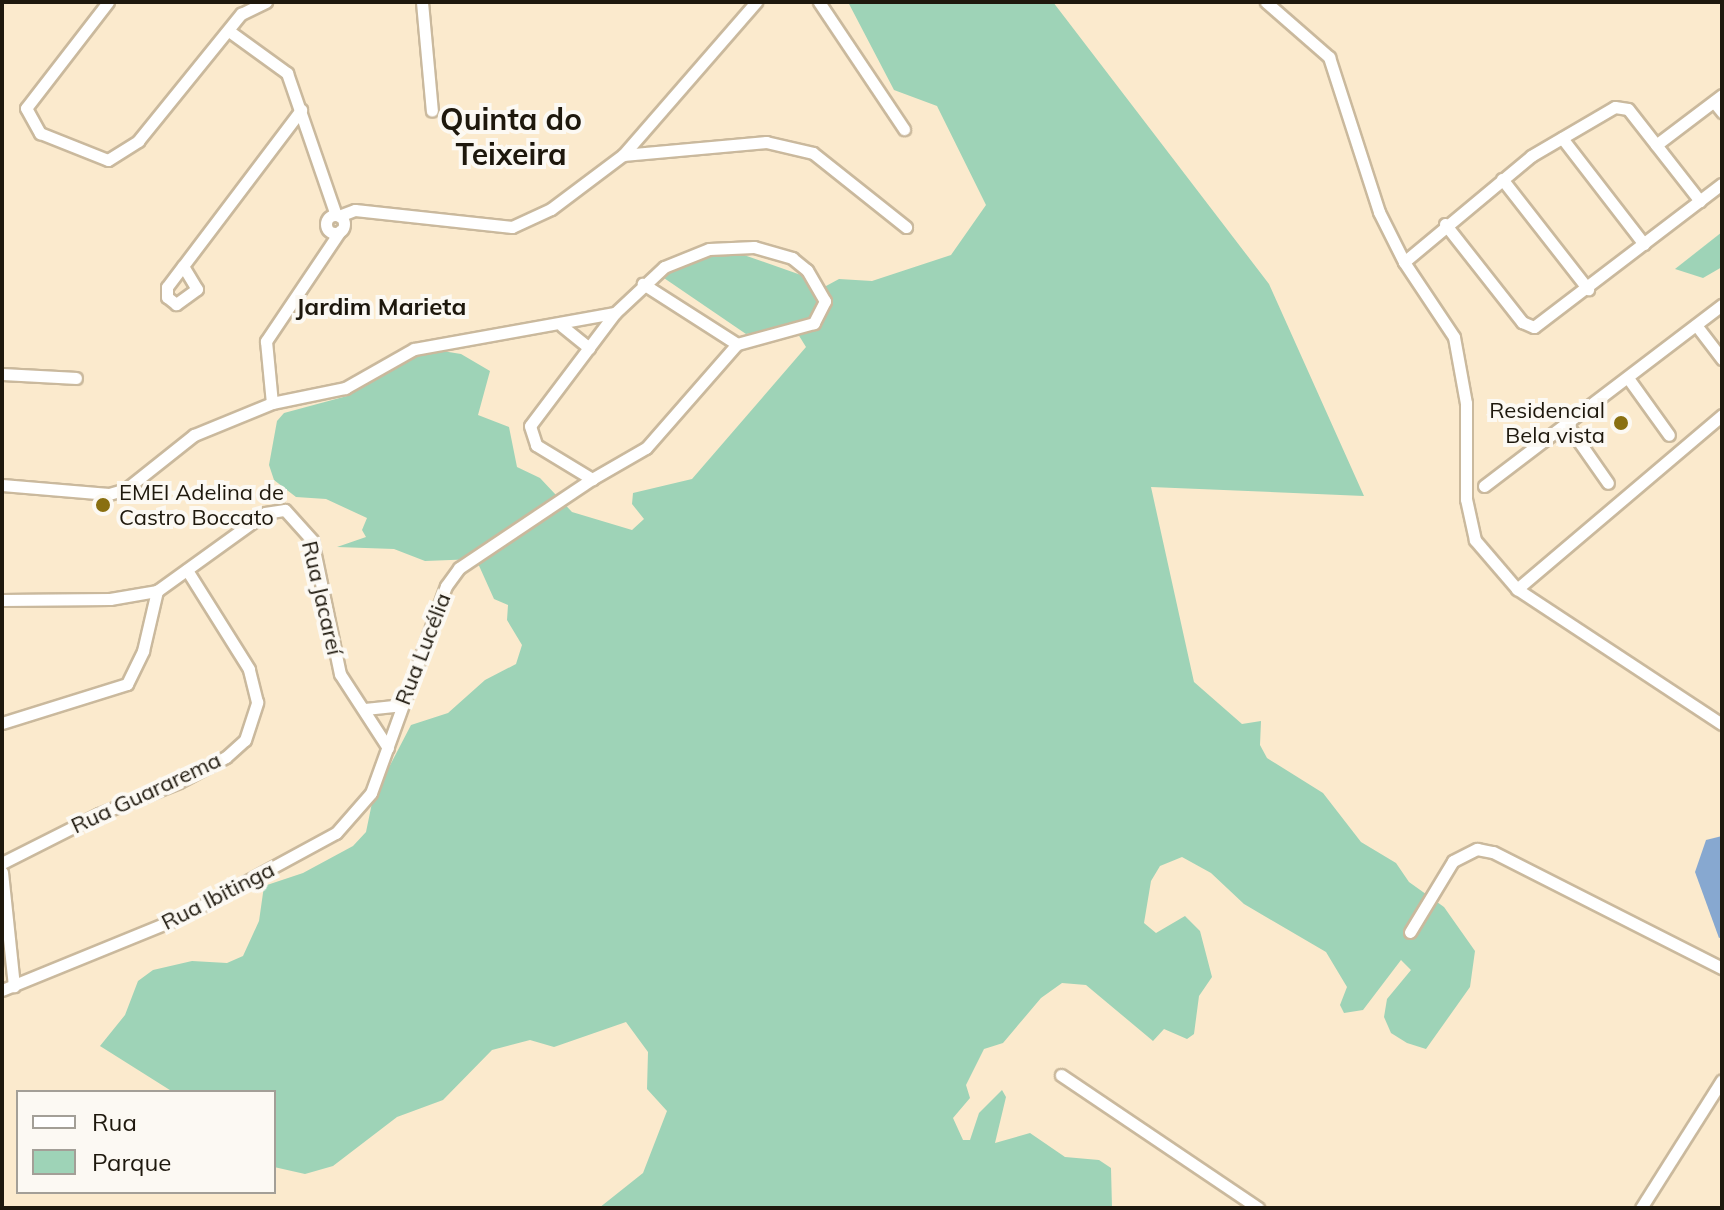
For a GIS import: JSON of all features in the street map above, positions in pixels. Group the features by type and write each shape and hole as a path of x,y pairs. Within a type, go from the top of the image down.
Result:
{"street":[{"path":"108,2 26,108 40,133 108,160 125,153 241,14 266,2"},
{"path":"422,2 432,111"},
{"path":"336,224 365,211 512,227 551,209 623,155 756,2"},
{"path":"819,2 904,129"},
{"path":"1266,2 1329,57 1370,191 1404,262 1454,337 1466,403 1466,499 1475,540 1517,589 1722,724"},
{"path":"229,31 287,73 336,224 330,252 266,341 272,403"},
{"path":"1656,145 1718,98 1722,112"},
{"path":"1404,262 1445,224 1502,179 1562,138 1620,107 1628,109 1700,201"},
{"path":"183,266 301,110"},
{"path":"1562,138 1644,244"},
{"path":"623,155 789,143 813,153 906,227"},
{"path":"1502,179 1588,289"},
{"path":"1445,224 1527,325 1542,325 1722,184"},
{"path":"592,479 536,445 530,426 615,313 643,284 688,255 731,246 773,251 807,270 825,301 814,323 737,344 643,284"},
{"path":"1484,486 1722,305"},
{"path":"2,485 109,494 126,489 194,435 272,403 345,388 414,349 562,326 615,313"},
{"path":"1696,325 1722,359"},
{"path":"562,326 589,348"},
{"name":"Rua Lucélia","path":"388,748 446,586 459,568 592,479 646,448 737,344"},
{"path":"2,374 76,378"},
{"path":"1628,378 1669,435"},
{"path":"1517,589 1722,415"},
{"path":"1566,423 1608,483"},
{"name":"Rua Jacareí","path":"187,570 265,513 285,510 300,522 312,540 340,674 388,748"},
{"path":"2,600 110,599 157,591 187,570"},
{"name":"Rua Guararema","path":"2,863 49,837 179,782 226,757 245,740 257,702 249,669 187,570"},
{"path":"2,723 127,684 143,651 157,591"},
{"path":"365,709 401,705"},
{"name":"Rua Ibitinga","path":"8,988 181,917 336,833 371,793 388,748"},
{"path":"1410,932 1453,861 1477,849 1493,852 1722,968"},
{"path":"2,872 8,988"},
{"path":"1061,1075 1258,1208"},
{"path":"1641,1208 1722,1080"}],"green space":[{"path":"848,2 1053,2 1269,284 1364,496 1151,487 1194,682 1242,724 1261,721 1260,745 1267,758 1323,793 1361,842 1396,863 1409,882 1444,907 1475,951 1470,987 1426,1049 1407,1043 1391,1033 1384,1017 1387,999 1411,970 1401,960 1363,1010 1344,1013 1340,1005 1347,987 1326,952 1244,904 1211,873 1182,857 1160,866 1151,881 1144,923 1156,933 1185,916 1200,931 1212,977 1199,996 1194,1034 1187,1039 1164,1029 1153,1041 1086,985 1062,983 1041,998 1003,1043 984,1049 966,1085 970,1098 953,1118 963,1140 970,1140 979,1113 1002,1090 1006,1097 995,1143 1030,1133 1065,1157 1099,1160 1111,1168 1112,1208 599,1208 643,1173 667,1111 647,1089 648,1052 626,1022 554,1047 530,1040 492,1050 443,1100 397,1117 333,1166 305,1174 276,1167 276,1090 170,1090 100,1046 125,1015 138,981 153,970 192,961 227,963 243,956 259,921 264,886 303,873 353,846 366,832 373,798 411,725 448,713 485,680 516,664 522,645 507,620 508,605 494,599 476,559 425,561 394,549 337,547 366,537 362,530 367,518 326,499 296,497 274,480 269,465 277,421 284,413 347,396 424,348 461,354 490,371 478,415 509,427 517,467 540,478 572,512 632,530 644,519 632,504 633,493 692,479 806,347 793,326 746,334 661,276 701,257 741,254 801,275 815,292 839,279 872,281 951,255 986,205 937,106 894,90"},
{"path":"1722,232 1722,267 1703,278 1675,269"}],"water":[{"path":"1722,836 1722,937 1719,938 1695,872 1706,840"}],"place":[{"name":"Residencial Bela vista","path":"1621,423"},
{"name":"EMEI Adelina de Castro Boccato","path":"103,505"}],"district":[{"name":"Quinta do Teixeira","path":"511,136"},
{"name":"Jardim Marieta","path":"381,307"}]}
